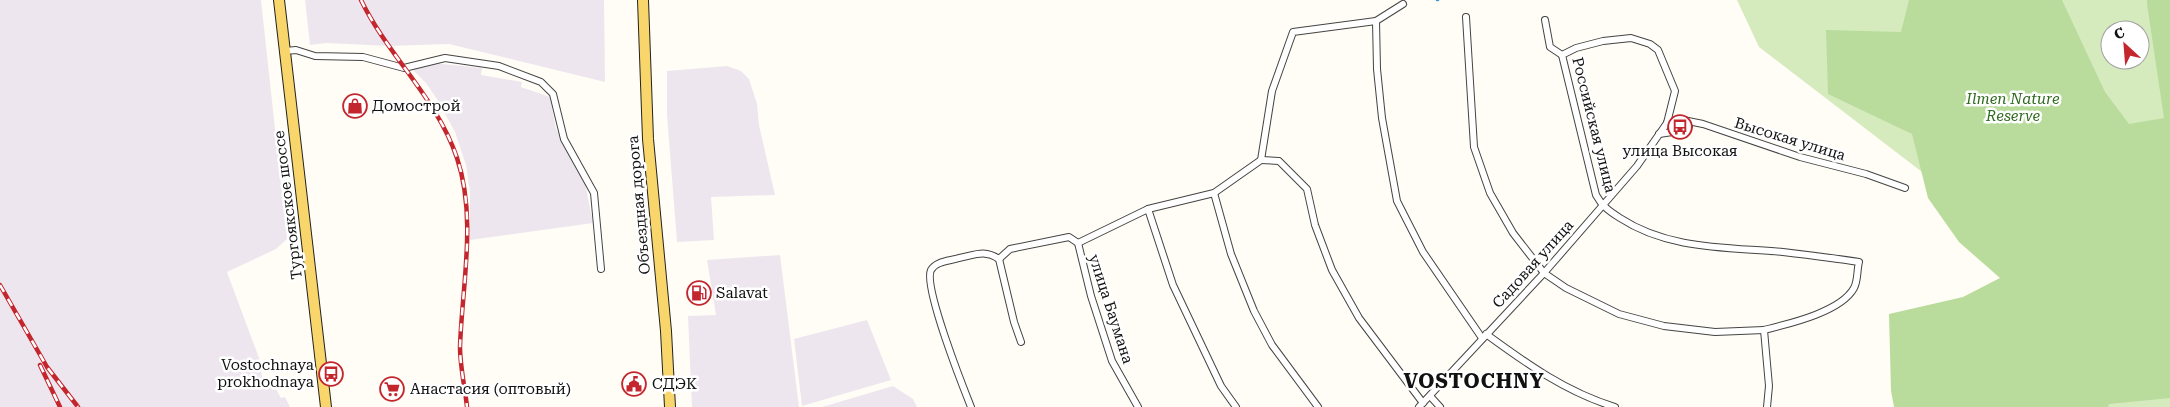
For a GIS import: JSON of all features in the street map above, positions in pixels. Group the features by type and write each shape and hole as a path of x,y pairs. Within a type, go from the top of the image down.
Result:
{"main road":[{"name":"Тургоякское шоссе","path":"279,0 326,407"},
{"name":"Объездная дорога","path":"643,0 648,139 666,331 670,407"}],"street":[{"path":"1261,160 1272,91 1293,32 1376,21 1403,4"},
{"path":"1466,17 1474,147 1490,193 1513,233 1544,273 1566,288 1620,314 1664,326 1714,332 1764,330 1769,386 1767,407"},
{"path":"1545,20 1550,47 1562,54"},
{"path":"1376,21 1377,68 1382,118 1397,201 1423,252 1484,336 1554,382 1591,400 1615,407"},
{"name":"Российская улица","path":"1667,124 1675,91 1658,50 1650,44 1631,38 1603,41 1562,54 1596,195 1602,206 1629,224 1665,239 1722,248 1781,252 1859,262 1855,287 1844,300 1791,324 1764,330"},
{"path":"284,51 296,50 315,56 363,57 404,68 445,58 499,66 541,82 553,94 564,139 594,193 601,269"},
{"name":"Высокая улица","path":"1667,124 1678,120 1703,124 1800,157 1866,174 1905,188"},
{"path":"1659,134 1686,130 1689,126 1687,121"},
{"name":"Садовая улица","path":"1421,405 1544,273 1637,166 1667,124"},
{"path":"999,260 1010,249 1069,237 1078,243 1148,209 1214,193 1261,160 1279,161 1307,189 1315,225 1332,270 1359,318 1421,405"},
{"path":"1214,193 1231,254 1254,311 1272,345 1315,406"},
{"path":"1148,209 1173,285 1220,386 1236,407"},
{"name":"улица Баумана","path":"1078,243 1091,296 1112,361 1138,407"},
{"path":"971,407 940,322 930,278 931,270 938,264 981,253 990,253 999,260 1014,322 1021,342"},
{"path":"1430,396 1440,407"}],"shaded area":[{"path":"0,0 261,0 287,239 276,249 227,272 259,358 264,389 273,384 281,398 285,397 290,407 0,407"},
{"path":"305,0 604,0 605,82 449,44 389,46 326,43 310,45"},
{"path":"433,63 482,68 481,75 522,82 521,87 550,97 556,129 585,183 593,223 470,240 470,192 466,165 455,132 437,99 426,83 413,70"},
{"path":"727,66 741,71 749,79 757,104 759,125 775,195 711,197 714,240 677,242 667,115 667,71"},
{"path":"780,255 799,407 692,407 688,316 716,315 707,260"},
{"path":"867,320 891,380 802,406 794,339"},
{"path":"893,386 913,399 917,407 822,407"}],"green space":[{"name":"Ilmen Nature Reserve","path":"1737,0 2170,0 2170,407 2052,407 2102,310 1759,47"},
{"name":"Ilmen Nature Reserve","path":"1909,0 2062,0 2105,92 2129,124 2164,118 2147,0 2170,0 2170,398 2109,404 2108,407 1894,407 1891,391 1889,314 1963,297 2000,278 1959,242 1928,198 1912,134 1828,94 1826,30 1901,32"}],"railway":[{"path":"361,0 385,40 437,116 457,158 463,181 466,204 467,252 460,347 467,407"},
{"path":"0,285 47,367 78,407"},
{"path":"40,365 60,407"}],"place":[{"name":"Домострой","path":"355,106"},
{"name":"улица Высокая","path":"1680,127"},
{"name":"Salavat","path":"699,293"},
{"name":"Vostochnaya prokhodnaya","path":"331,374"},
{"name":"СДЭК","path":"634,384"},
{"name":"Анастасия (оптовый)","path":"392,389"}],"district":[{"name":"VOSTOCHNY","path":"1474,381"}]}
